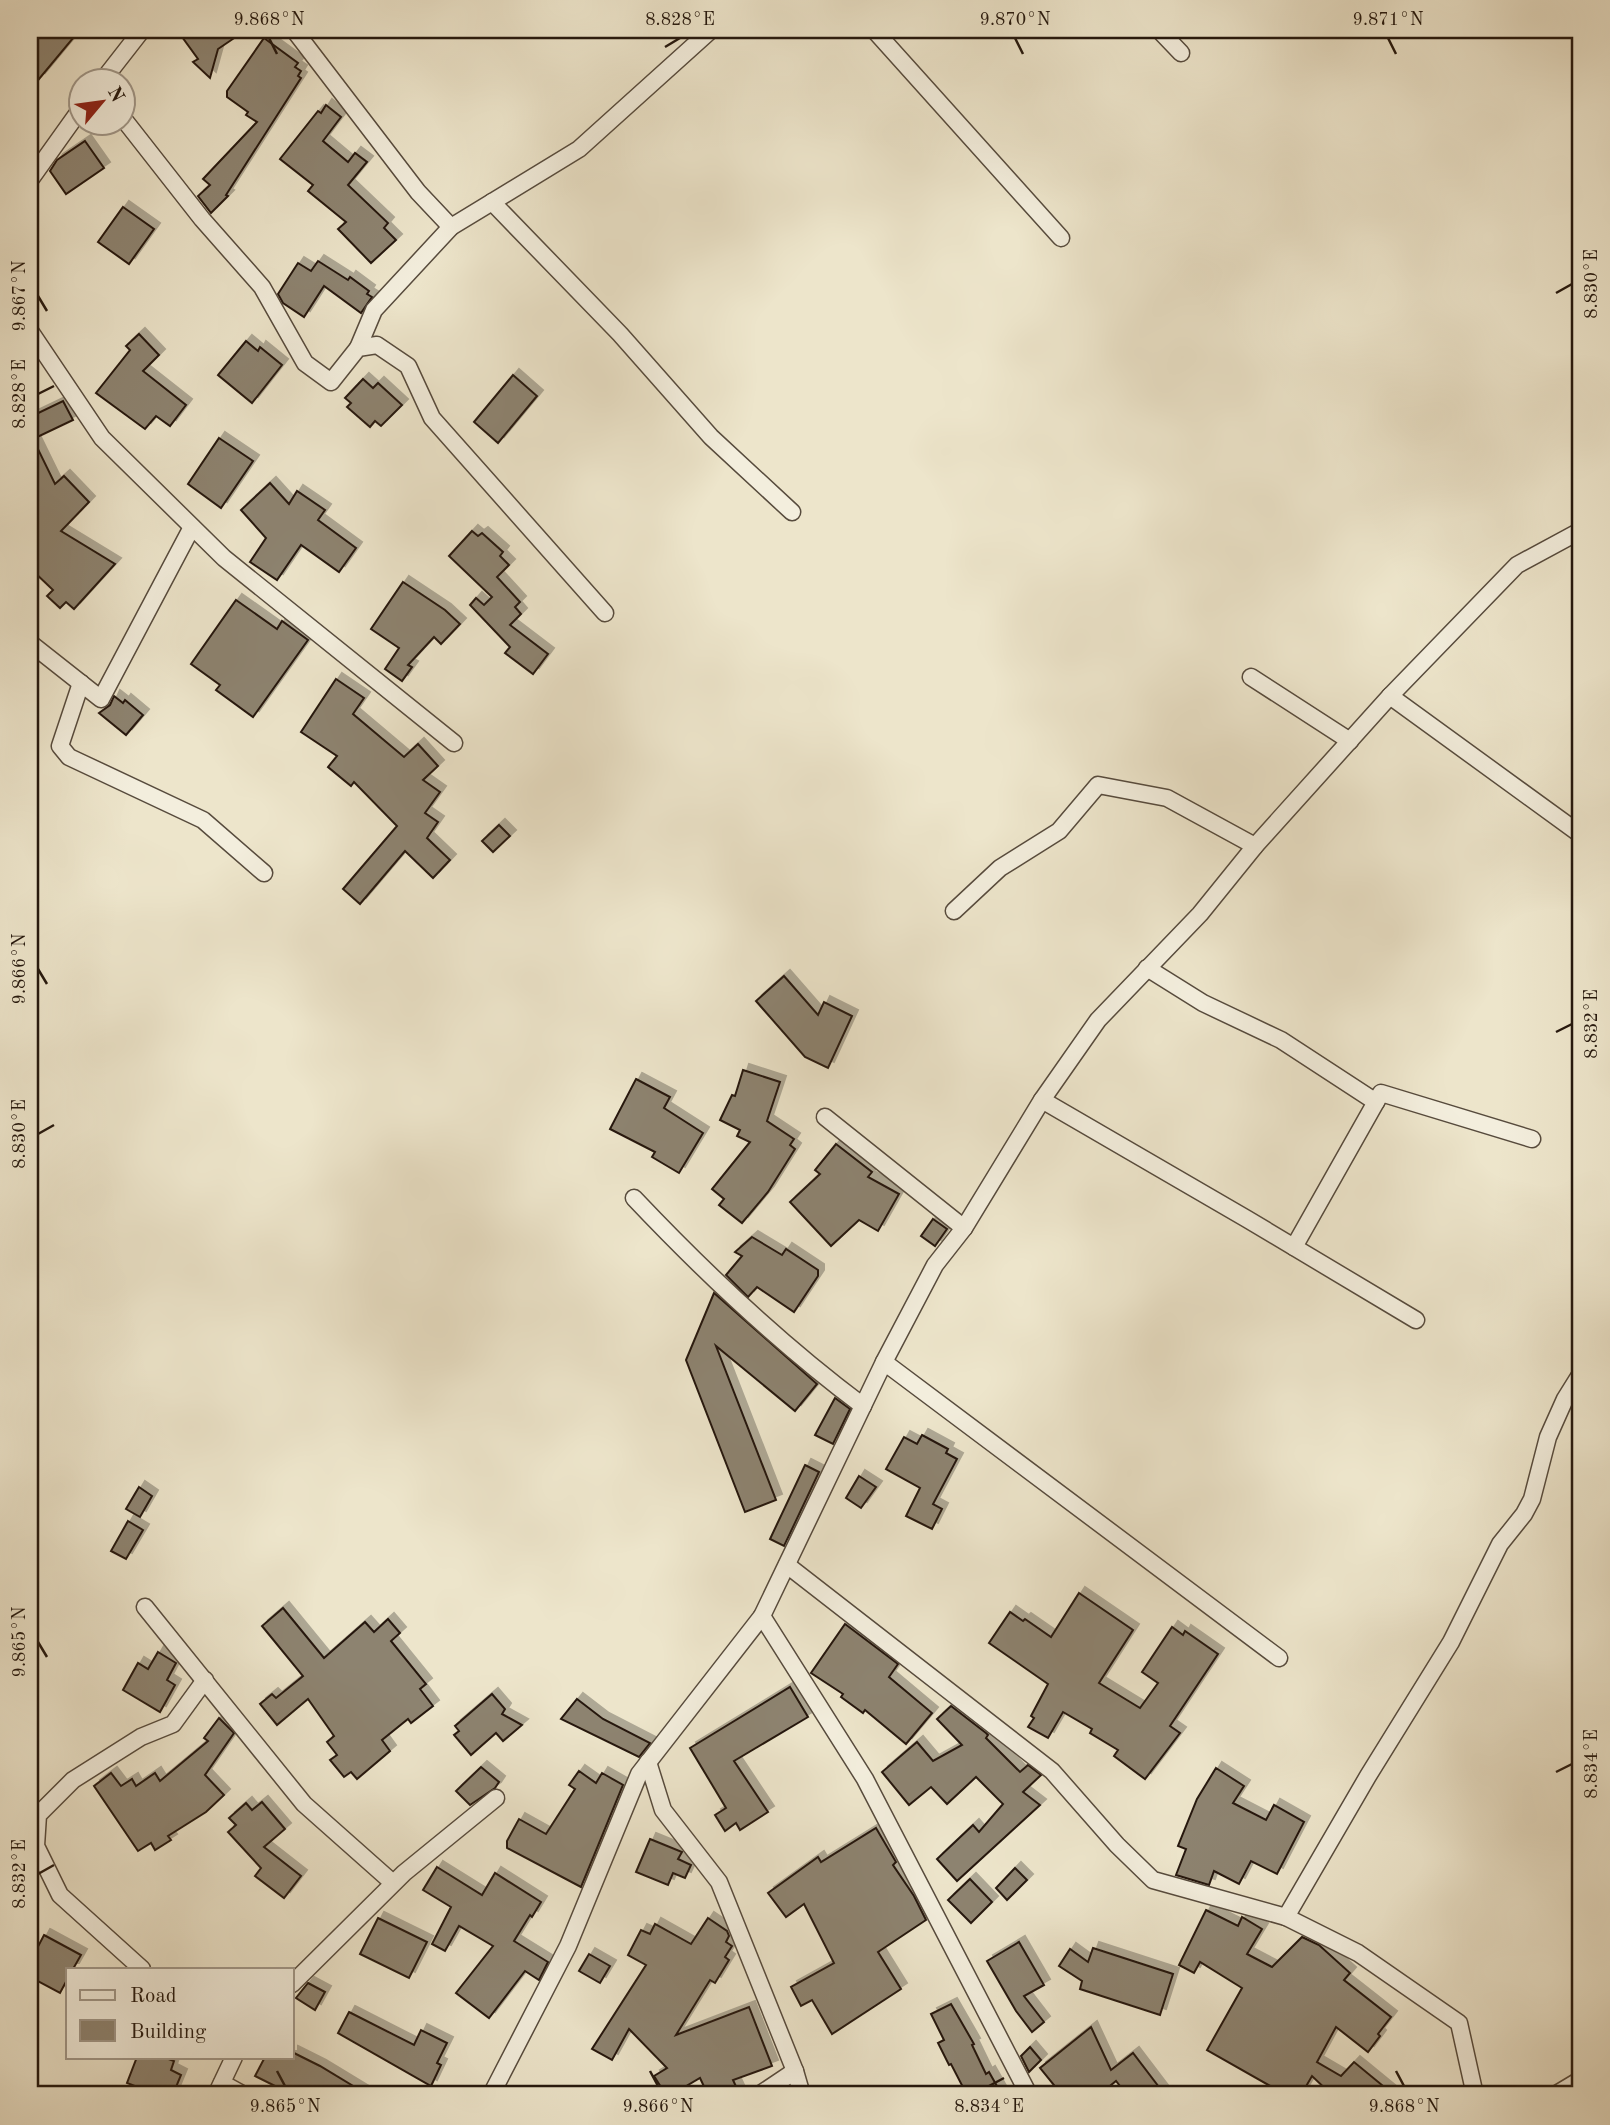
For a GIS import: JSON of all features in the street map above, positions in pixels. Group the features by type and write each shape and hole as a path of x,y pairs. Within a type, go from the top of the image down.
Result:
{"street":[{"path":"114,66 142,30"},
{"path":"294,30 418,192 450,227"},
{"path":"136,135 202,219 262,287 305,363 331,382 358,348 374,310 450,227 579,149 710,30"},
{"path":"874,30 1061,238"},
{"path":"1159,30 1181,53"},
{"path":"30,180 66,130"},
{"path":"492,202 620,334 711,437 792,512"},
{"path":"30,331 102,438 192,527 224,558 454,743"},
{"path":"358,348 377,345 408,366 432,418 606,614"},
{"path":"30,643 101,699 192,527"},
{"path":"491,2095 568,1946 639,1774 762,1616 884,1362 935,1265 964,1228 1042,1100 1098,1020 1200,914 1255,846 1390,696 1517,565 1580,531"},
{"path":"1251,677 1350,741"},
{"path":"81,683 60,746 69,757 203,820 264,873"},
{"path":"1390,696 1580,834"},
{"path":"954,911 1000,868 1059,831 1098,785 1167,798 1255,846"},
{"path":"1147,968 1203,1003 1280,1040 1376,1102"},
{"path":"1294,1247 1381,1093 1532,1139"},
{"path":"1042,1100 1416,1320"},
{"path":"825,1117 964,1228"},
{"path":"634,1198 690,1257 824,1377 863,1406"},
{"path":"884,1362 1279,1658"},
{"path":"1286,1917 1368,1776 1451,1642 1500,1544 1524,1514 1532,1499 1548,1437 1565,1399 1580,1375"},
{"path":"787,1565 1052,1771 1153,1880 1286,1917 1358,1953 1458,2023 1475,2095"},
{"path":"145,1607 304,1804 393,1884"},
{"path":"762,1616 865,1779 1029,2095"},
{"path":"141,1968 60,1895 36,1846 38,1815 73,1780 141,1737 173,1724 205,1680"},
{"path":"648,1762 663,1810"},
{"path":"632,1790 663,1810 719,1882 795,2071 802,2095"},
{"path":"294,1982 393,1884 496,1798"},
{"path":"234,2058 219,2089 244,2095"},
{"path":"759,2095 795,2071"},
{"path":"1555,2095 1580,2080"}],"building":[{"path":"30,30 65,30 74,37 39,79 30,72"},
{"path":"177,30 246,30 218,49 210,78 193,62 198,59"},
{"path":"264,38 298,63 295,67 301,71 298,76 301,78 226,195 228,196 211,213 198,196 210,185 203,179 257,122 227,97 227,91"},
{"path":"326,105 341,117 323,141 348,162 355,153 367,162 348,185 388,223 384,228 396,240 371,263 338,229 346,222 308,191 313,185 280,159 318,111 321,113"},
{"path":"85,141 104,168 66,194 50,171 57,160"},
{"path":"123,207 154,229 129,264 98,242"},
{"path":"318,261 348,280 350,277 369,291 367,294 372,297 361,313 324,286 304,317 283,303 278,294 298,263 311,271"},
{"path":"139,334 159,355 143,371 186,405 170,426 156,416 145,429 96,393 130,350 126,346"},
{"path":"246,341 258,351 260,347 282,365 252,403 218,375"},
{"path":"513,375 537,396 498,443 474,422"},
{"path":"363,379 373,388 378,383 402,405 381,426 375,421 370,427 347,407 351,403 345,398"},
{"path":"63,401 73,420 33,439 55,484 64,476 89,502 61,531 115,564 74,609 66,602 60,608 47,596 53,590 30,568 30,417"},
{"path":"219,438 253,461 221,508 188,484"},
{"path":"270,483 289,504 297,491 325,510 318,520 356,548 339,572 301,545 277,580 250,562 266,538 241,510"},
{"path":"472,531 478,536 482,533 503,552 500,556 509,565 497,577 520,602 515,607 521,614 510,625 548,654 533,674 505,653 510,647 470,605 476,598 484,605 492,597 449,556"},
{"path":"403,582 445,610 460,624 441,644 434,637 408,665 412,667 402,681 385,669 399,648 371,629"},
{"path":"236,600 277,629 282,621 308,640 253,717 216,690 220,685 191,664"},
{"path":"336,679 364,698 353,714 404,757 418,744 438,766 423,780 440,792 425,813 438,822 427,838 450,860 433,878 405,851 360,904 343,889 397,826 354,782 351,786 328,767 337,756 301,732"},
{"path":"114,696 123,703 125,700 143,715 126,735 99,713 110,705"},
{"path":"499,825 510,836 493,852 482,841"},
{"path":"784,976 818,1015 824,1002 852,1016 828,1068 805,1057 756,1001"},
{"path":"743,1070 780,1082 767,1121 794,1139 790,1145 795,1149 768,1192 742,1223 719,1205 724,1199 712,1189 750,1142 737,1136 740,1130 720,1120 732,1095 735,1096"},
{"path":"636,1079 670,1097 664,1108 703,1133 679,1173 652,1157 655,1152 610,1129"},
{"path":"836,1144 872,1172 868,1177 899,1194 878,1231 859,1220 831,1246 790,1202 820,1174 815,1170"},
{"path":"933,1219 947,1229 935,1246 921,1236"},
{"path":"752,1237 782,1255 786,1249 818,1270 818,1276 794,1312 757,1287 748,1297 726,1275 742,1256 735,1252"},
{"path":"714,1293 817,1384 795,1411 716,1346 776,1500 745,1512 686,1360"},
{"path":"835,1398 850,1409 833,1444 815,1435"},
{"path":"922,1435 948,1449 946,1453 957,1459 933,1504 942,1509 932,1529 906,1516 920,1488 886,1469 904,1437 917,1444"},
{"path":"805,1465 819,1472 784,1546 770,1539"},
{"path":"859,1476 876,1487 861,1508 846,1498"},
{"path":"139,1487 152,1496 140,1517 126,1509"},
{"path":"128,1521 143,1530 126,1559 111,1551"},
{"path":"1079,1593 1133,1630 1099,1683 1140,1708 1158,1683 1142,1672 1172,1627 1183,1635 1185,1631 1218,1654 1170,1726 1180,1733 1145,1779 1114,1756 1118,1750 1090,1733 1092,1729 1063,1712 1048,1738 1028,1727 1048,1684 989,1643 1010,1612 1051,1637"},
{"path":"283,1608 324,1658 365,1622 374,1632 388,1619 400,1633 391,1641 426,1684 420,1689 433,1706 411,1723 408,1719 382,1740 390,1751 357,1779 351,1772 344,1777 330,1760 337,1755 327,1742 334,1736 308,1699 277,1725 260,1704 272,1694 276,1698 303,1676 262,1626"},
{"path":"845,1624 898,1664 889,1677 932,1713 906,1744 865,1710 863,1713 841,1697 843,1694 811,1673"},
{"path":"158,1652 176,1663 167,1680 175,1685 160,1712 123,1690 138,1663 148,1669"},
{"path":"790,1687 808,1717 734,1761 768,1812 740,1830 736,1823 725,1831 715,1815 726,1808 690,1748"},
{"path":"492,1694 505,1709 502,1714 522,1725 503,1741 496,1733 471,1755 454,1735 459,1731 455,1726"},
{"path":"577,1699 603,1719 650,1743 639,1757 561,1719"},
{"path":"951,1706 986,1733 986,1738 1020,1772 1028,1765 1041,1775 1023,1792 1040,1805 957,1881 937,1859 973,1825 979,1832 1003,1804 976,1777 947,1804 931,1787 909,1805 882,1772 917,1742 933,1761 962,1745 937,1719"},
{"path":"219,1718 234,1733 205,1775 224,1795 206,1812 168,1836 171,1840 155,1850 151,1843 138,1851 94,1786 111,1773 121,1786 132,1779 136,1786 155,1773 160,1781 208,1741 204,1738"},
{"path":"481,1767 499,1782 495,1788 470,1805 456,1791"},
{"path":"1216,1768 1244,1786 1233,1803 1266,1820 1274,1805 1304,1822 1277,1874 1251,1861 1239,1884 1214,1871 1209,1885 1176,1875 1186,1849 1178,1846 1197,1799"},
{"path":"579,1771 596,1783 602,1773 623,1785 581,1887 507,1848 507,1841 519,1819 546,1834 575,1789 569,1785"},
{"path":"262,1802 285,1829 264,1847 301,1876 284,1898 255,1876 261,1868 228,1832 236,1825 229,1818 246,1803 252,1810"},
{"path":"876,1828 896,1862 893,1865 926,1920 878,1952 901,1989 832,2034 812,2000 801,2006 791,1987 834,1963 804,1904 786,1917 768,1893 818,1857 821,1862"},
{"path":"650,1839 682,1852 678,1859 691,1865 685,1878 673,1873 668,1885 636,1872"},
{"path":"437,1867 482,1895 495,1873 541,1902 514,1941 548,1962 539,1980 525,1971 489,2018 456,1993 493,1946 459,1926 445,1951 432,1944 451,1907 423,1890"},
{"path":"1015,1868 1027,1880 1007,1900 996,1888"},
{"path":"970,1879 992,1902 971,1923 948,1900"},
{"path":"1206,1910 1238,1926 1242,1917 1262,1929 1247,1954 1272,1967 1302,1937 1319,1945 1350,1973 1344,1980 1391,2017 1368,2052 1336,2027 1317,2062 1341,2076 1354,2062 1394,2095 1332,2095 1312,2076 1301,2095 1286,2095 1207,2050 1242,1988 1200,1962 1194,1973 1179,1965"},
{"path":"378,1918 427,1942 409,1978 360,1954"},
{"path":"708,1918 727,1931 729,1936 726,1942 732,1946 725,1957 729,1960 715,1983 710,1980 676,2035 749,2007 772,2066 733,2080 740,2095 708,2095 700,2078 671,2095 666,2095 654,2076 667,2068 629,2029 612,2060 592,2049 646,1965 628,1955 641,1930 650,1934 655,1924 691,1944"},
{"path":"44,1935 81,1955 74,1968 66,1968 66,1982 60,1993 30,1977 30,1962"},
{"path":"1019,1942 1044,1985 1024,1996 1044,2022 1032,2032 1016,2011 987,1961"},
{"path":"1093,1948 1173,1974 1160,2015 1080,1989 1082,1981 1059,1966 1070,1949 1088,1962"},
{"path":"589,1954 610,1966 600,1983 579,1971"},
{"path":"308,1983 325,1992 315,2010 296,1998"},
{"path":"951,2004 974,2044 972,2045 986,2074 989,2072 1002,2095 967,2095 951,2064 949,2065 938,2043 944,2040 931,2014"},
{"path":"349,2012 414,2045 421,2030 447,2043 437,2063 441,2065 431,2086 338,2033"},
{"path":"1091,2027 1111,2070 1133,2053 1165,2095 1127,2095 1116,2081 1099,2095 1062,2095 1040,2068"},
{"path":"1030,2047 1041,2060 1029,2072 1021,2056"},
{"path":"294,2053 368,2095 293,2095 255,2076 264,2058 294,2058"},
{"path":"137,2058 166,2058 174,2061 171,2070 181,2075 174,2092 164,2088 161,2095 127,2083"}]}
